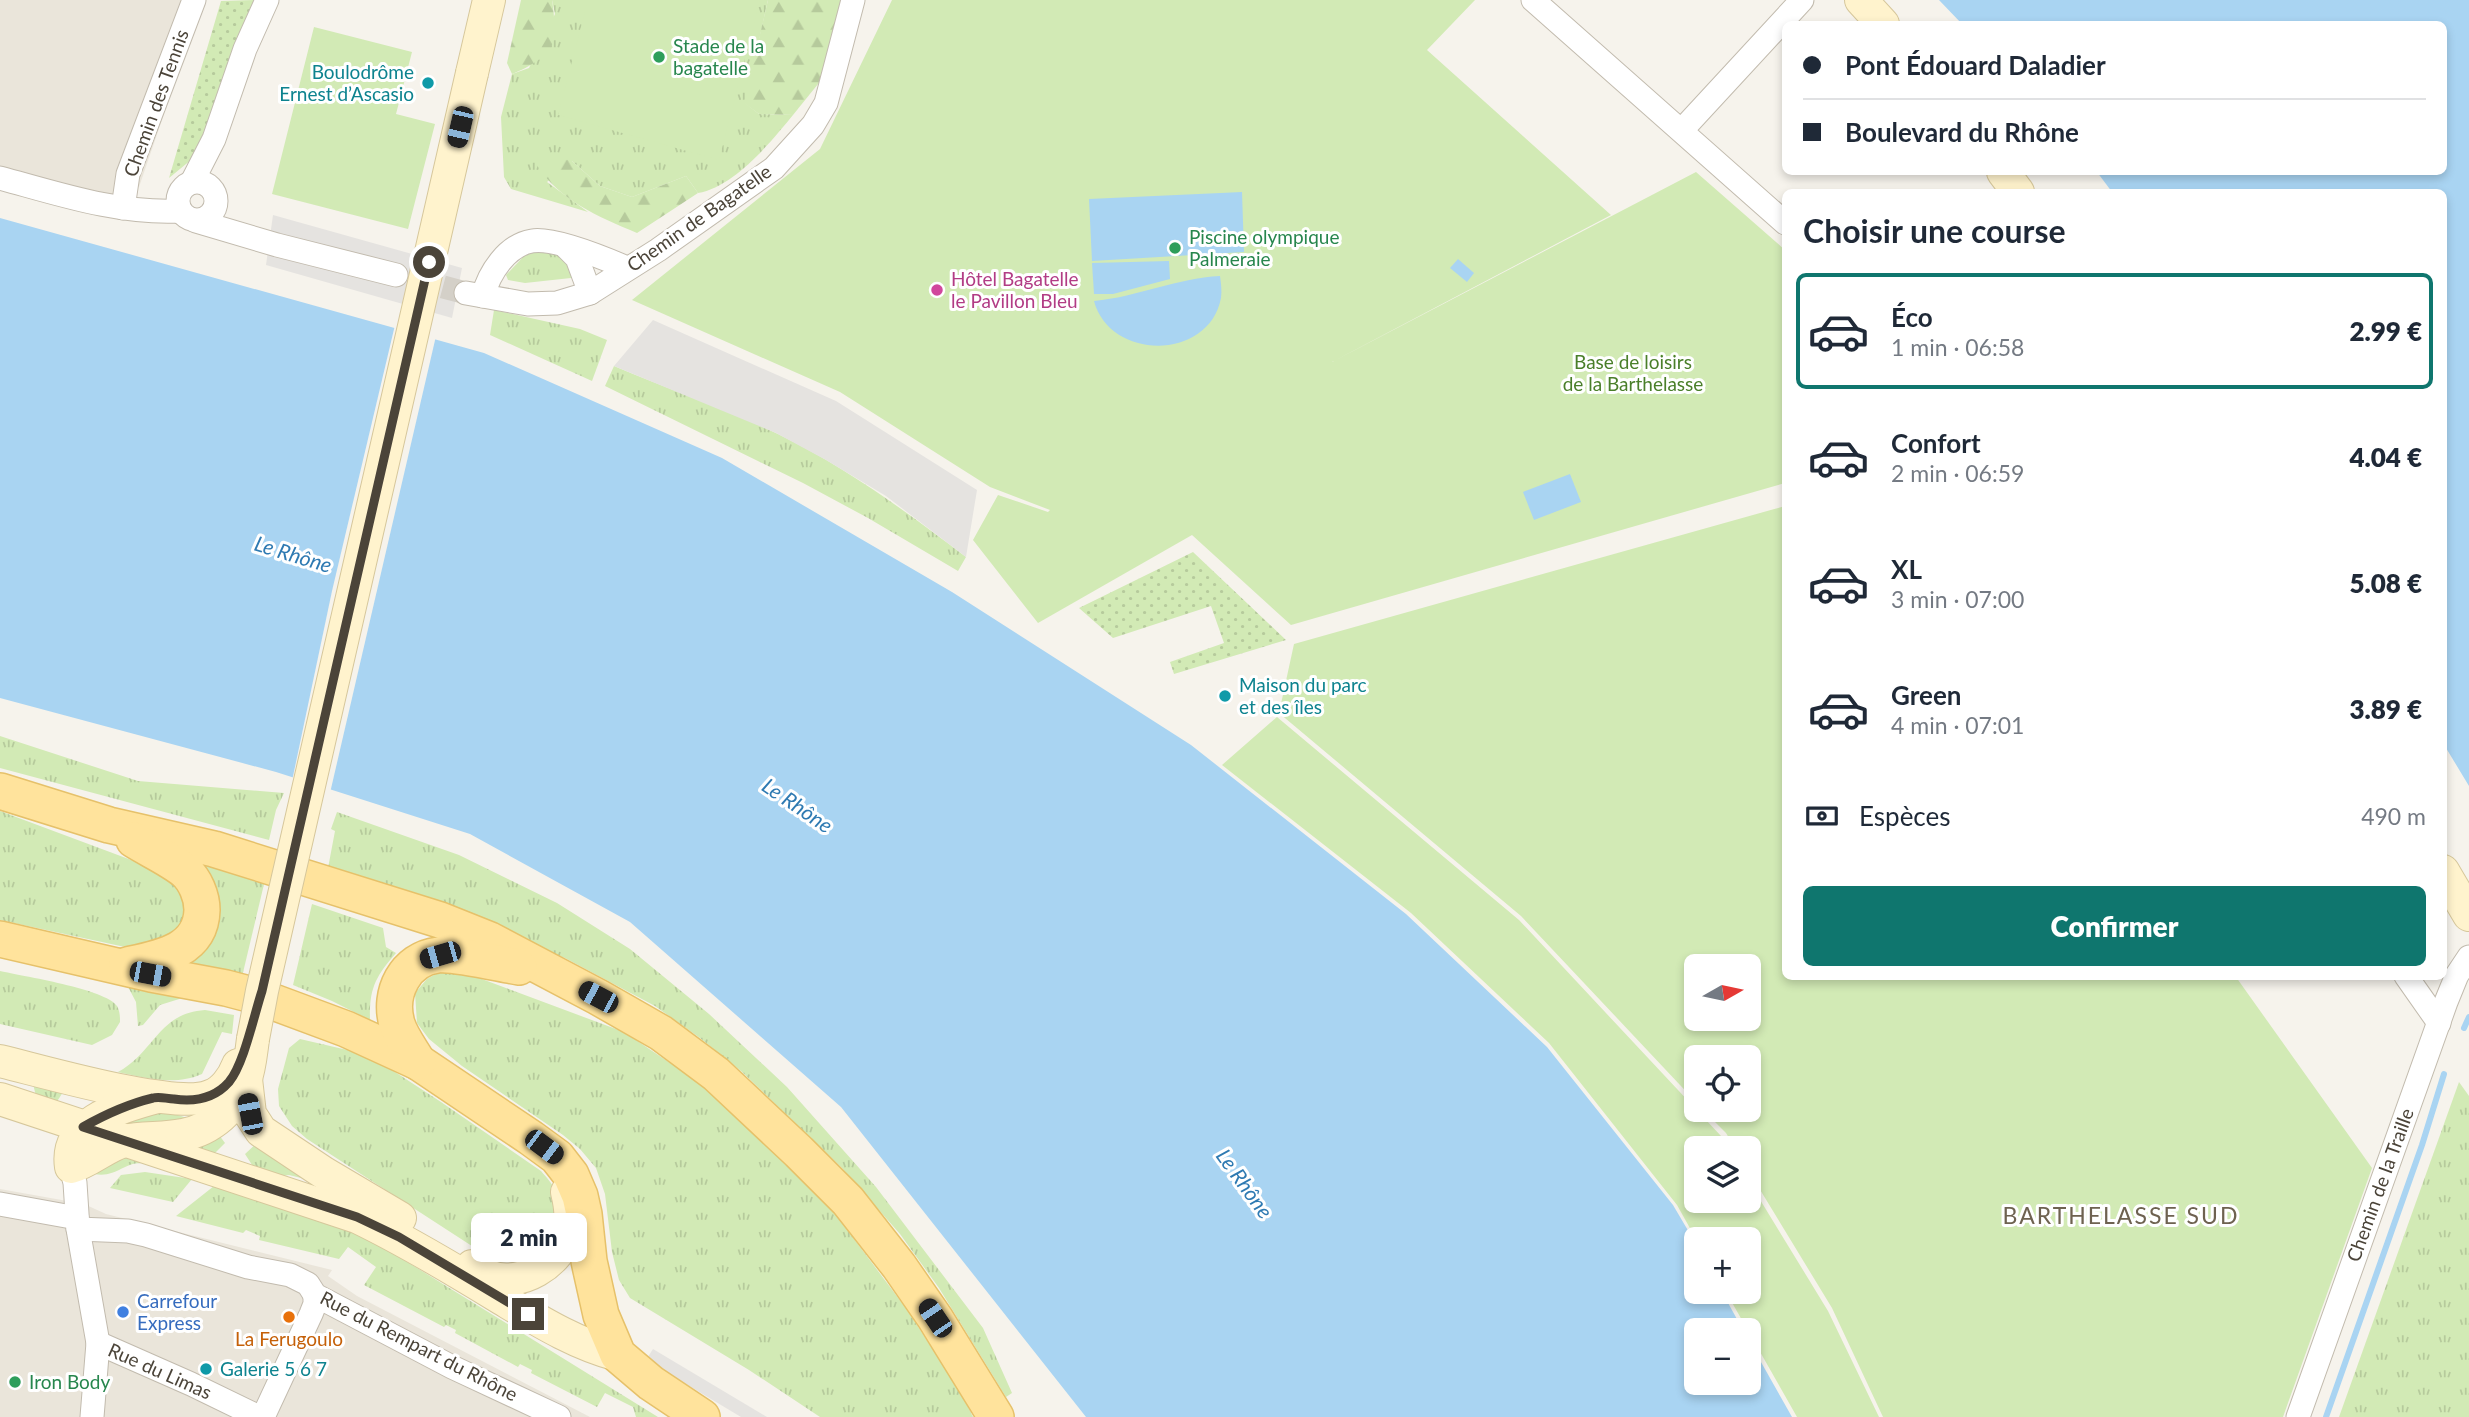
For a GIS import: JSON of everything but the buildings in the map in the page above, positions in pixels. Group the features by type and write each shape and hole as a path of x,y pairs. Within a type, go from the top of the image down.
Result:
{"main road":[{"path":"0,1061 176,1100 196,1100 211,1096 229,1082 237,1070 250,1038 262,991 489,0"},
{"path":"1861,0 1880,21"},
{"path":"0,791 109,824 214,849 440,920 490,940 661,1033 716,1074 848,1201 899,1266 935,1318 996,1417"},
{"path":"109,824 185,872 196,886 202,902 202,920 197,934 186,945 172,954 124,966"},
{"path":"2447,878 2469,915"},
{"path":"0,939 260,997 346,1030 418,1062 531,1138 557,1157 571,1175 580,1196 589,1261 601,1315 618,1355"},
{"path":"418,1062 398,1027 393,1004 400,980 415,962 440,955 557,975"},
{"path":"250,1038 246,1079 250,1114 261,1131 324,1174 385,1208 487,1276 520,1278 536,1272 557,1255 569,1230 571,1210 566,1188 557,1170 531,1138"},
{"path":"73,1175 115,1144 190,1134 206,1127 239,1096 246,1079"},
{"path":"73,1175 70,1159 73,1144 83,1127 112,1112 157,1097"},
{"path":"0,1099 83,1127 142,1139 357,1217 399,1237 550,1327 599,1350 618,1355 651,1383 702,1417"}],"street":[{"name":"Chemin des Tennis","path":"123,208 128,174 194,0"},
{"path":"196,199 245,49 267,0"},
{"name":"Chemin de Bagatelle","path":"566,247 533,240 518,245 502,259 486,284 475,294 528,304 556,303 590,293 658,250 774,168 813,125 826,103 853,0"},
{"path":"1533,0 1782,220"},
{"path":"1783,21 1802,0"},
{"path":"1682,130 1782,22"},
{"path":"0,178 146,212 196,199 277,246 396,275"},
{"path":"566,247 627,268"},
{"path":"566,247 577,257 590,293"},
{"name":"Chemin de la Traille","path":"2298,1417 2439,1023 2457,975 2469,957"},
{"path":"2409,980 2439,1023"},
{"path":"73,1175 77,1224 97,1343 92,1417"},
{"name":"Rue du Rempart du Rhône","path":"0,1204 77,1224 146,1235 248,1267 290,1275 308,1284 315,1295 452,1367 559,1417"},
{"path":"261,1417 311,1314 315,1295"},
{"name":"Rue du Limas","path":"97,1343 261,1417"}],"shaded area":[{"path":"0,0 203,0 139,187 108,195 0,168"},
{"path":"273,215 462,268 452,318 266,265"},
{"path":"653,320 836,401 977,490 966,557 886,496 826,460 776,433 614,366"},
{"path":"0,1189 84,1204 106,1214 332,1270 328,1276 357,1296 590,1417 0,1417"},
{"path":"653,1349 767,1417 741,1417 646,1360"}],"green space":[{"path":"254,0 220,85 197,155 169,178 221,1"},
{"path":"521,0 552,0 554,35 552,45 540,59 512,74 507,63"},
{"path":"552,0 768,0 745,103 759,114 793,115 763,150 738,173 712,189 698,193 686,176 632,197 600,186 572,161 547,182 588,212 511,189 504,177 501,117 512,74 529,68 555,14"},
{"name":"Stade de la bagatelle","path":"588,0 760,0 719,160 558,115"},
{"path":"768,0 865,0 835,63 793,115 759,114 744,103"},
{"name":"Base de loisirs de la Barthelasse","path":"892,0 1475,0 1427,50 1611,215 1332,362 1696,172 1782,247 1782,484 1291,625 1192,535 1038,623 973,540 998,495 1048,512 1050,510 990,487 840,392 632,300 820,149"},
{"path":"314,27 412,52 396,114 435,124 408,229 272,194"},
{"path":"544,154 572,161 600,186 632,197 686,176 698,193 637,233 580,206 556,188 536,164"},
{"path":"538,250 566,255 574,270 571,278 525,283 508,280 506,275 524,256"},
{"path":"494,310 580,329 607,340 592,381 490,335"},
{"path":"614,366 738,416 803,447 875,491 966,557 958,571 803,483 605,386"},
{"path":"1782,507 1782,980 2238,980 2372,1168 2283,1417 1883,1417 1832,1308 1761,1191 1761,1136 1728,1136 1715,1122 1761,1122 1761,1045 1684,1045 1684,1089 1521,916 1279,713 1294,644"},
{"path":"1193,552 1286,640 1174,674 1170,662 1224,643 1211,606 1113,638 1079,608"},
{"path":"1277,717 1519,920 1684,1096 1684,1122 1708,1122 1721,1136 1684,1136 1684,1213 1761,1213 1761,1201 1828,1311 1879,1417 1797,1417 1761,1354 1761,1318 1741,1318 1733,1304 1761,1304 1761,1227 1689,1227 1677,1205 1549,1043 1411,913 1222,765"},
{"path":"0,736 138,781 284,793 276,810 269,840 0,768"},
{"path":"0,811 142,864 185,891 188,925 148,948 125,947 0,920"},
{"path":"337,812 459,855 557,903 630,949 709,1014 787,1087 876,1187 983,1328 1012,1393 1006,1397 939,1288 900,1234 842,1168 741,1071 655,1006 565,958 328,868 335,831 331,829"},
{"path":"208,863 265,880 241,981 182,966 204,868"},
{"path":"312,904 383,928 386,947 396,953 375,983 370,1020 293,985"},
{"path":"0,971 97,994 117,1006 120,1022 112,1035 92,1045 0,1024"},
{"path":"439,972 463,972 624,1032 716,1097 788,1164 833,1211 908,1311 962,1395 973,1417 820,1417 749,1370 630,1298 619,1280 612,1252 605,1194 596,1168 580,1149 563,1135 462,1066 429,1039 417,1023 415,993 427,979"},
{"path":"125,981 192,995 160,1005 143,1025 138,1026 136,1002"},
{"path":"205,1010 234,1015 232,1034 222,1032 202,1074 171,1080 118,1072 141,1054 177,1018"},
{"path":"300,1039 369,1055 541,1171 556,1194 556,1226 550,1240 539,1251 524,1258 495,1261 307,1139 292,1126 279,1106 278,1089 289,1048"},
{"path":"2459,1082 2469,1096 2469,1417 2339,1417"},
{"path":"33,1084 67,1086 56,1103 38,1104"},
{"path":"158,1112 196,1121 118,1129 125,1116"},
{"path":"216,1131 225,1143 210,1158 190,1143"},
{"path":"258,1142 313,1181 289,1175 275,1177 254,1168 245,1154"},
{"path":"121,1153 193,1175 143,1163 136,1163 109,1174 94,1174"},
{"path":"145,1172 192,1179 173,1202 110,1188 121,1175"},
{"path":"214,1186 354,1232 396,1255 658,1417 636,1417 633,1407 605,1393 597,1407 531,1373 532,1370 520,1364 518,1367 455,1333 456,1330 446,1325 444,1327 364,1285 376,1267 348,1247 339,1259 259,1240 260,1236 246,1230 243,1233 176,1216"}],"water":[{"path":"1939,0 2469,0 2469,786 2447,750 2447,189 2110,189 2099,175 2447,175 2447,21 1959,21"},
{"path":"1242,192 1244,252 1092,261 1089,199"},
{"name":"Le Rhône","path":"0,218 484,353 722,458 952,592 1191,745 1406,914 1547,1047 1673,1205 1686,1227 1684,1304 1729,1304 1736,1318 1684,1318 1684,1395 1761,1395 1761,1362 1792,1417 1086,1417 841,1107 630,922 470,834 276,772 0,698"},
{"path":"1458,259 1474,273 1467,282 1450,268"},
{"path":"1169,261 1170,279 1113,294 1094,294 1092,263"},
{"path":"1220,276 1221,298 1213,319 1198,333 1180,342 1159,346 1138,343 1119,335 1104,321 1094,301 1188,280"},
{"path":"1570,474 1581,502 1534,520 1523,492"}],"pier":[{"path":"395,325 436,336 330,793 292,781 332,591"}],"waterway":[{"path":"2464,1028 2469,1017"},
{"path":"2326,1417 2422,1145 2444,1074"}],"tunnel":[{"path":"410,278 466,293"}],"place":[{"name":"Stade de la bagatelle","path":"659,57"},
{"name":"Boulodrôme Ernest d’Ascasio","path":"428,83"},
{"name":"Piscine olympique Palmeraie","path":"1175,248"},
{"name":"Hôtel Bagatelle le Pavillon Bleu","path":"937,290"},
{"name":"Maison du parc et des îles","path":"1225,696"},
{"name":"Carrefour Express","path":"123,1312"},
{"name":"La Ferugoulo","path":"289,1317"},
{"name":"Galerie 5 6 7","path":"206,1369"},
{"name":"Iron Body","path":"15,1382"}],"district":[{"name":"BARTHELASSE SUD","path":"2121,1216"}],"route":[{"path":"429,262 262,991 237,1070 229,1082 211,1096 196,1100 157,1097 129,1105 83,1127 357,1217 399,1237 528,1314"}]}
